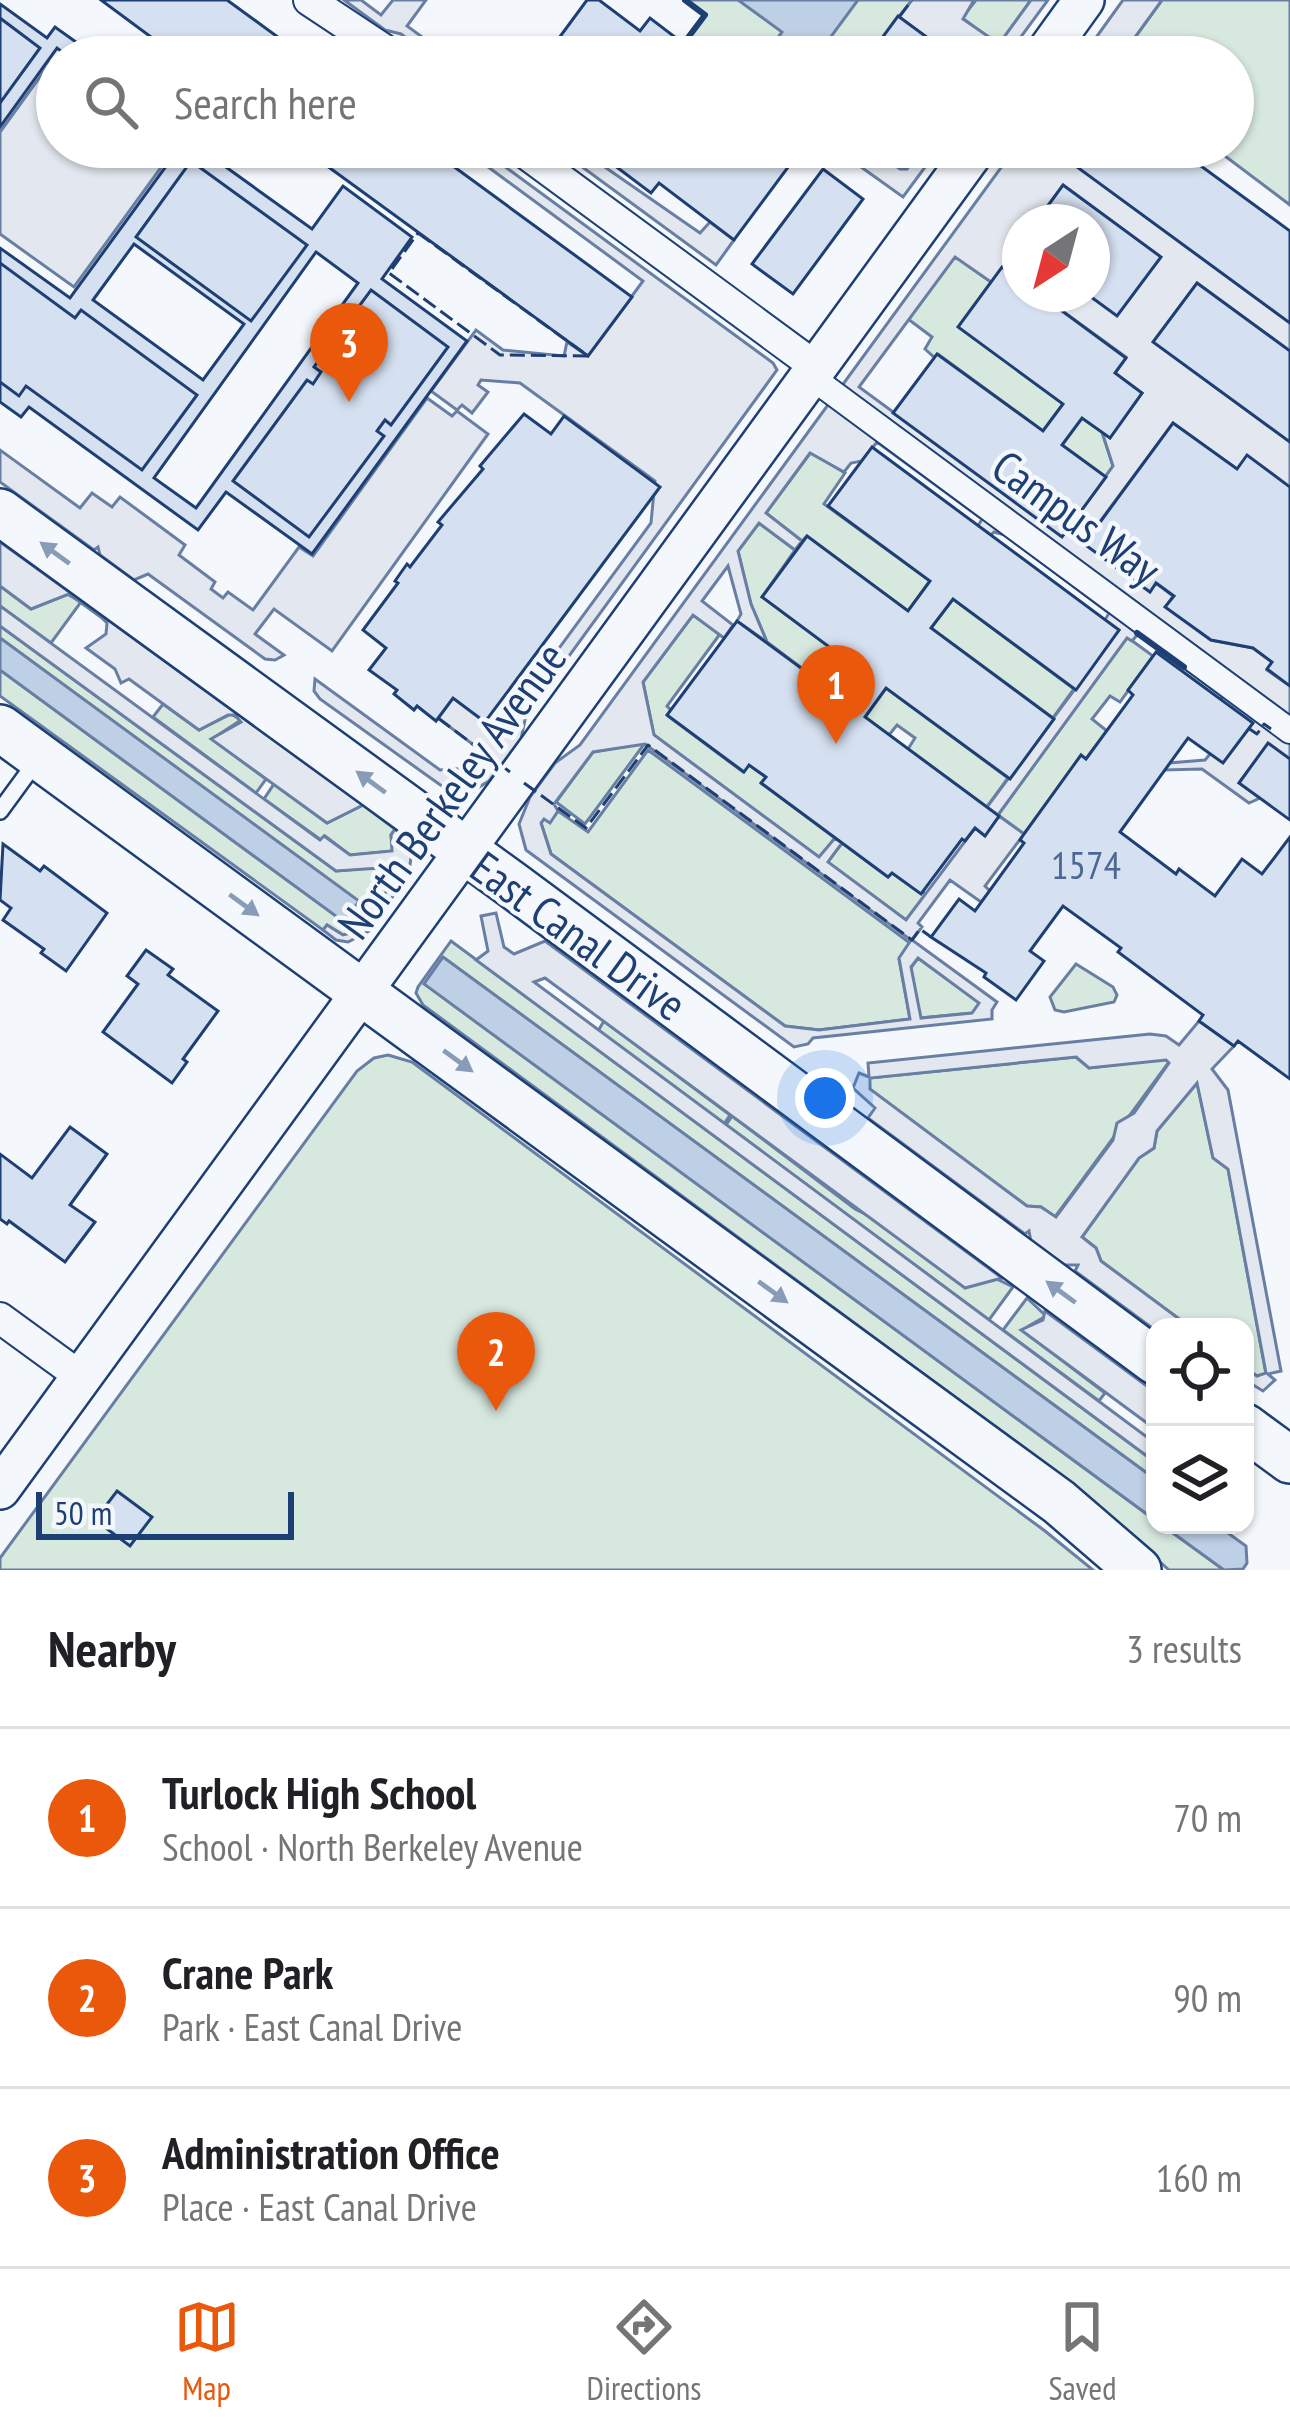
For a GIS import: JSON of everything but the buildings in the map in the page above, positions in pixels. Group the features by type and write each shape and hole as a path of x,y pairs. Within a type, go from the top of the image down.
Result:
{"main road":[{"name":"East Canal Drive","path":"0,512 1146,1354"},
{"path":"0,728 1059,1502 1138,1570"},
{"path":"1254,1434 1290,1460"}],"street":[{"path":"309,0 363,36"},
{"path":"1058,36 1084,0"},
{"name":"Campus Way","path":"545,168 1290,731"},
{"name":"North Berkeley Avenue","path":"0,1489 962,168"},
{"path":"0,1318 81,1377"}],"lane":[{"path":"0,811 40,756"}],"shaded area":[{"path":"344,0 361,0 381,15 393,0 426,0 407,26 421,36 385,30"},
{"path":"685,0 912,0 900,17 925,36 689,36 705,15"},
{"path":"912,0 974,0 963,19 987,36 925,36 899,17"},
{"path":"976,0 1031,0 1005,36 987,36 962,18"},
{"path":"1031,0 1048,0 1021,36 1005,36"},
{"path":"1123,0 1162,0 1136,36 1097,36"},
{"path":"1162,0 1290,0 1290,205 1241,168 1254,168 1254,36 1136,36"},
{"path":"36,82 36,168 161,168 74,287 0,234 0,132"},
{"path":"490,168 507,168 777,370 526,715 521,739 489,781 469,793 453,794 320,699 314,691 315,679 440,770 471,768 483,752 438,718 453,698 485,722 502,726 651,523 655,481 520,383 481,380 478,385 488,392 472,413 462,405 457,410 431,391 476,330 503,350 564,356 567,342 588,356 643,281"},
{"path":"584,168 606,168 700,233 710,222 734,240 716,265"},
{"path":"862,168 924,168 903,197"},
{"path":"1001,168 1079,168 1290,323 1290,351 1197,283 1154,342 1290,442 1290,487 1237,469 1173,423 1084,543 1150,591 1156,583 1173,596 1166,607 1211,640 1253,648 1272,662 1267,670 1290,686 1290,759 1268,744 1239,783 1260,798 1249,803 1202,769 1164,770 1169,763 1205,760 1210,754 1222,696 1138,634 1132,641 1127,638 998,815 987,807 1119,630 1105,620 1109,613 1005,535 991,535 978,526 982,519 877,442 862,461 851,463 844,472 810,453 766,513 802,541 795,550 759,523 738,551 751,604 767,642 737,621 741,614 728,566 702,601 733,625 724,638 693,615 643,682 654,735 819,857 835,838 842,843 828,862 906,920 975,828 985,835 999,816 1024,834 985,886 990,891 981,902 950,880 918,923 922,927 912,940 997,1002 992,1019 813,1038 794,1047 526,850 519,824 530,797 555,763 580,745","holes":["1063,185 1089,204 1110,204 1110,220 1160,257 1117,315 1110,310 1064,312 1126,357 1115,373 1142,393 1110,438 1102,432 1113,466 1062,536 859,387 955,257 991,282 1002,281 1002,204 1049,204","645,744 911,940 899,958 910,1019 819,1030 785,1026 551,854 541,823 544,819 550,823 558,811 554,804 593,752","918,958 979,1003 972,1013 921,1018 911,967"]},
{"path":"955,256 991,282 1002,301 1002,312 1009,312 1063,404 1043,431 938,354 934,357 925,349 932,337 908,319"},
{"path":"427,398 452,416 457,411 488,434 332,651 274,609 255,634 284,655 265,659 148,574 134,580 100,555 98,547 94,550 0,482 0,450 80,508 92,493 112,507 120,497 185,545 179,555 215,582 211,589 223,598 228,592 253,610 299,547 313,556"},
{"path":"1082,418 1102,432 1113,466 1106,477 1062,445"},
{"path":"811,452 845,473 824,504 930,581 908,611 807,536 802,541 766,513"},
{"path":"759,523 795,550 762,597 863,672 843,699 767,642 751,604 738,551"},
{"path":"0,542 363,805 327,823 211,739 241,722 235,715 199,730 129,679 121,683 115,669 86,648 106,634 107,623 102,618 69,594 31,609 0,586"},
{"path":"0,586 31,609 67,594 81,602 51,643 0,606"},
{"path":"953,599 1074,689 1053,718 931,628"},
{"path":"0,606 320,840 324,836 350,855 392,851 391,835 395,829 402,835 411,857 409,873 369,931 348,942 323,930 327,925 343,935 356,932 396,879 394,867 336,871 0,626"},
{"path":"693,615 720,634 667,706 668,716 743,772 749,765 766,777 762,784 835,838 820,858 654,735 643,682"},
{"path":"0,626 336,871 395,866 396,879 356,932 343,935 327,925 323,930 0,696 0,670 343,921 359,902 0,638"},
{"path":"1127,637 1153,656 1120,702 1110,696 1092,719 1107,731 1086,759 1081,756 1024,834 998,815"},
{"path":"886,688 1008,778 987,807 908,749 915,738 897,725 889,735 865,717"},
{"path":"163,704 199,730 231,714 241,720 212,739 266,779 256,793 153,717"},
{"path":"645,743 585,824 556,802 593,752"},
{"path":"648,750 910,943 899,959 910,1019 819,1030 785,1026 551,854 541,823 544,818 550,822 558,811 588,832"},
{"path":"274,784 327,823 363,805 395,829 393,851 350,855 325,836 321,840 264,799"},
{"path":"842,843 888,877 892,873 926,894 906,920 827,862"},
{"path":"496,913 504,947 514,954 545,941 1002,1278 965,1288 545,978 534,982 1146,1436 1146,1455 476,960 488,951 481,916"},
{"path":"451,941 1146,1455 1146,1472 444,958 425,984 1146,1513 1146,1534 1174,1534 1224,1570 1169,1570 1073,1484 423,1005 418,987"},
{"path":"918,958 980,1003 973,1013 920,1018 911,968"},
{"path":"1076,964 1113,987 1114,1002 1055,1010 1050,997"},
{"path":"604,1021 730,1115 724,1124 598,1031"},
{"path":"1199,1021 1234,1046 1212,1069 1228,1090 1281,1371 1268,1374 1275,1380 1263,1391 1254,1386 1254,1374 1266,1373 1228,1169 1213,1158 1197,1083 1157,1131 1154,1148 1139,1158 1082,1237 1096,1248 1101,1261 1178,1318 1146,1318 1146,1323 1075,1271 1078,1265 1062,1265 1031,1242 1029,1231 1025,1234 868,1118 875,1108 853,1088 859,1073 869,1077 868,1063 1166,1036 1179,1045","holes":["1076,1057 1089,1068 1169,1063 1134,1113 1117,1123 1113,1140 1056,1217 1041,1207 1027,1206 870,1089 870,1078"]},
{"path":"388,1055 412,1062 1093,1570 0,1570 0,1558 357,1071 374,1058"},
{"path":"1076,1057 1089,1068 1169,1062 1055,1217 1041,1207 1027,1206 869,1089 869,1078"},
{"path":"1197,1083 1213,1158 1228,1169 1266,1374 1254,1374 1254,1318 1178,1318 1101,1261 1096,1248 1082,1237 1139,1158 1154,1148 1157,1131"},
{"path":"732,1116 855,1209 1013,1287 989,1320 726,1125"},
{"path":"1027,1298 1046,1316 1022,1330 1105,1393 1099,1401 1003,1330"},
{"path":"1045,1311 1146,1385 1146,1422 1021,1330 1043,1320"}],"water":[{"path":"738,0 858,0 831,36 779,36 782,32"},
{"path":"0,638 359,901 344,922 0,670"},
{"path":"443,957 1146,1472 1146,1513 424,984"},
{"path":"1174,1534 1229,1534 1246,1546 1243,1569 1224,1570"}],"fence":[{"path":"899,17 912,0"},
{"path":"418,233 588,356 500,355 389,273 418,233"},
{"path":"438,718 510,772"},
{"path":"1248,728 1257,734 1264,724 1271,729"},
{"path":"524,783 586,828 648,745 912,940 920,929 931,937"}],"wall":[{"path":"685,0 705,15 689,36"},
{"path":"1137,633 1184,667"}],"place":[{"name":"Administration Office","path":"349,402"},
{"name":"Turlock High School","path":"836,744"},
{"name":"Crane Park","path":"496,1411"}]}
